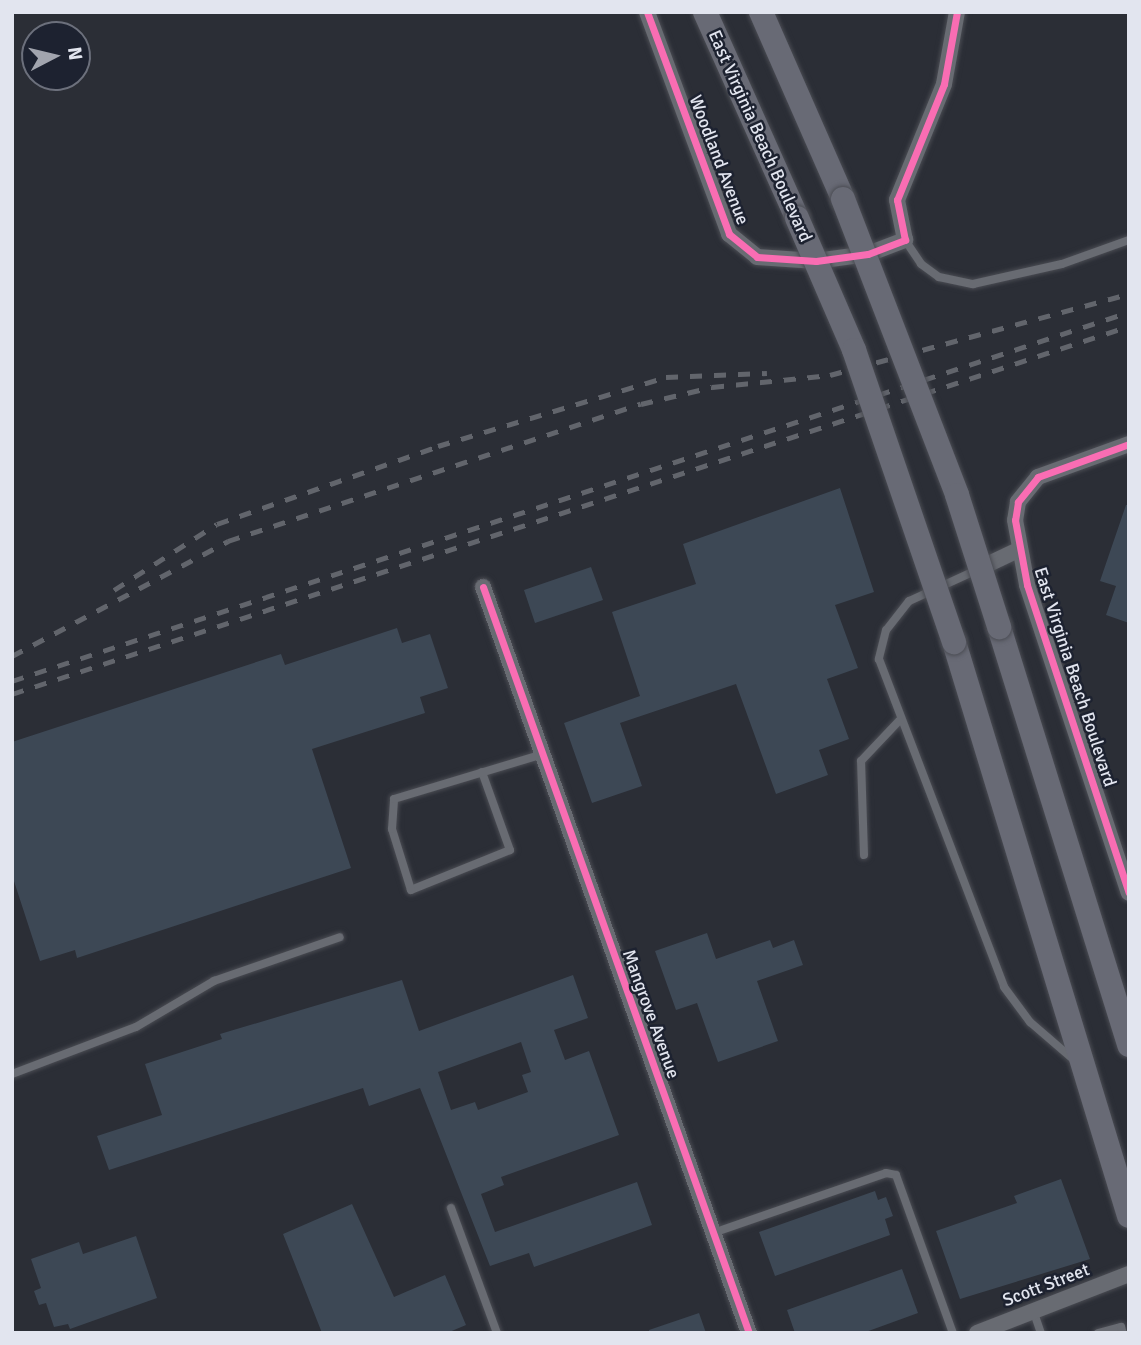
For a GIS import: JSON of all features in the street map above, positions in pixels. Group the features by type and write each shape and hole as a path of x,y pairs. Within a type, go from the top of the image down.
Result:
{"main road":[{"name":"East Virginia Beach Boulevard","path":"705,12 854,350 954,642 1129,1216"},
{"path":"761,12 843,199 953,483 1129,1045"}],"street":[{"name":"Woodland Avenue","path":"647,12 734,241 757,257 816,261 868,254 905,240"},
{"path":"905,240 897,200 944,83 957,12"},
{"name":"East Virginia Beach Boulevard","path":"1129,444 1038,477 1027,487 1015,520 1018,550 1122,852 1129,893"},
{"path":"980,568 1018,550"},
{"name":"Mangrove Avenue","path":"483,587 540,755 749,1333"},
{"name":"Scott Street","path":"977,1333 1129,1274"}],"lane":[{"path":"905,240 921,264 939,277 973,284 1037,271 1129,240"},
{"path":"980,568 909,601 886,630 879,659 899,721 1004,987 1030,1022 1084,1068"},
{"path":"864,855 861,761 899,721"},
{"path":"482,772 510,850 411,890 392,828 394,799 482,772 540,755"},
{"path":"12,1074 136,1027 214,981 340,936"},
{"path":"713,1233 886,1173 895,1175 953,1333"},
{"path":"452,1208 497,1333"},
{"path":"1033,1310 1041,1333"},
{"path":"1098,1333 1121,1327 1123,1333"}],"building":[{"path":"840,488 874,592 835,605 858,668 827,679 849,739 819,750 828,775 776,794 736,684 620,723 642,786 592,803 564,723 640,696 612,612 696,584 683,544"},
{"path":"1126,505 1129,505 1129,623 1106,615 1116,586 1100,581"},
{"path":"591,567 603,600 535,623 524,590"},
{"path":"397,628 402,643 430,634 448,688 420,697 425,713 312,749 351,868 77,958 75,950 40,961 12,875 12,742 281,654 285,665"},
{"path":"707,933 716,959 770,940 773,948 794,940 803,965 757,981 778,1041 718,1062 697,1003 676,1010 655,951"},
{"path":"573,975 588,1018 554,1030 565,1060 589,1051 619,1135 501,1177 504,1185 481,1194 495,1232 637,1182 652,1225 534,1267 529,1253 490,1266 420,1088 369,1106 363,1088 109,1170 97,1136 162,1115 145,1064 222,1039 220,1034 402,980 419,1031","holes":["521,1042 531,1072 522,1075 528,1092 478,1110 475,1102 451,1110 438,1072"]},
{"path":"1061,1179 1090,1259 960,1299 936,1231 1017,1203 1014,1196"},
{"path":"875,1191 878,1200 886,1197 893,1216 885,1219 890,1235 775,1276 759,1232"},
{"path":"352,1204 394,1297 445,1275 466,1325 447,1333 322,1333 283,1234"},
{"path":"136,1236 157,1298 70,1329 68,1324 54,1327 46,1303 39,1305 34,1291 41,1288 31,1259 79,1242 83,1254"},
{"path":"902,1269 918,1313 863,1333 795,1333 787,1310"},
{"path":"699,1313 706,1333 649,1333 649,1330"}],"railway":[{"path":"12,656 228,541 641,404 712,387 830,375 1129,294"},
{"path":"12,681 1129,312"},
{"path":"12,694 1129,326"},
{"path":"114,590 217,524 438,446 666,377 767,373"}],"cycle path":[{"path":"647,12 729,234 757,257 816,261 868,254 905,240 897,200 944,84 957,12"},
{"path":"1129,444 1038,477 1018,502 1015,520 1027,585 1129,893"},
{"path":"483,587 749,1333"}]}
